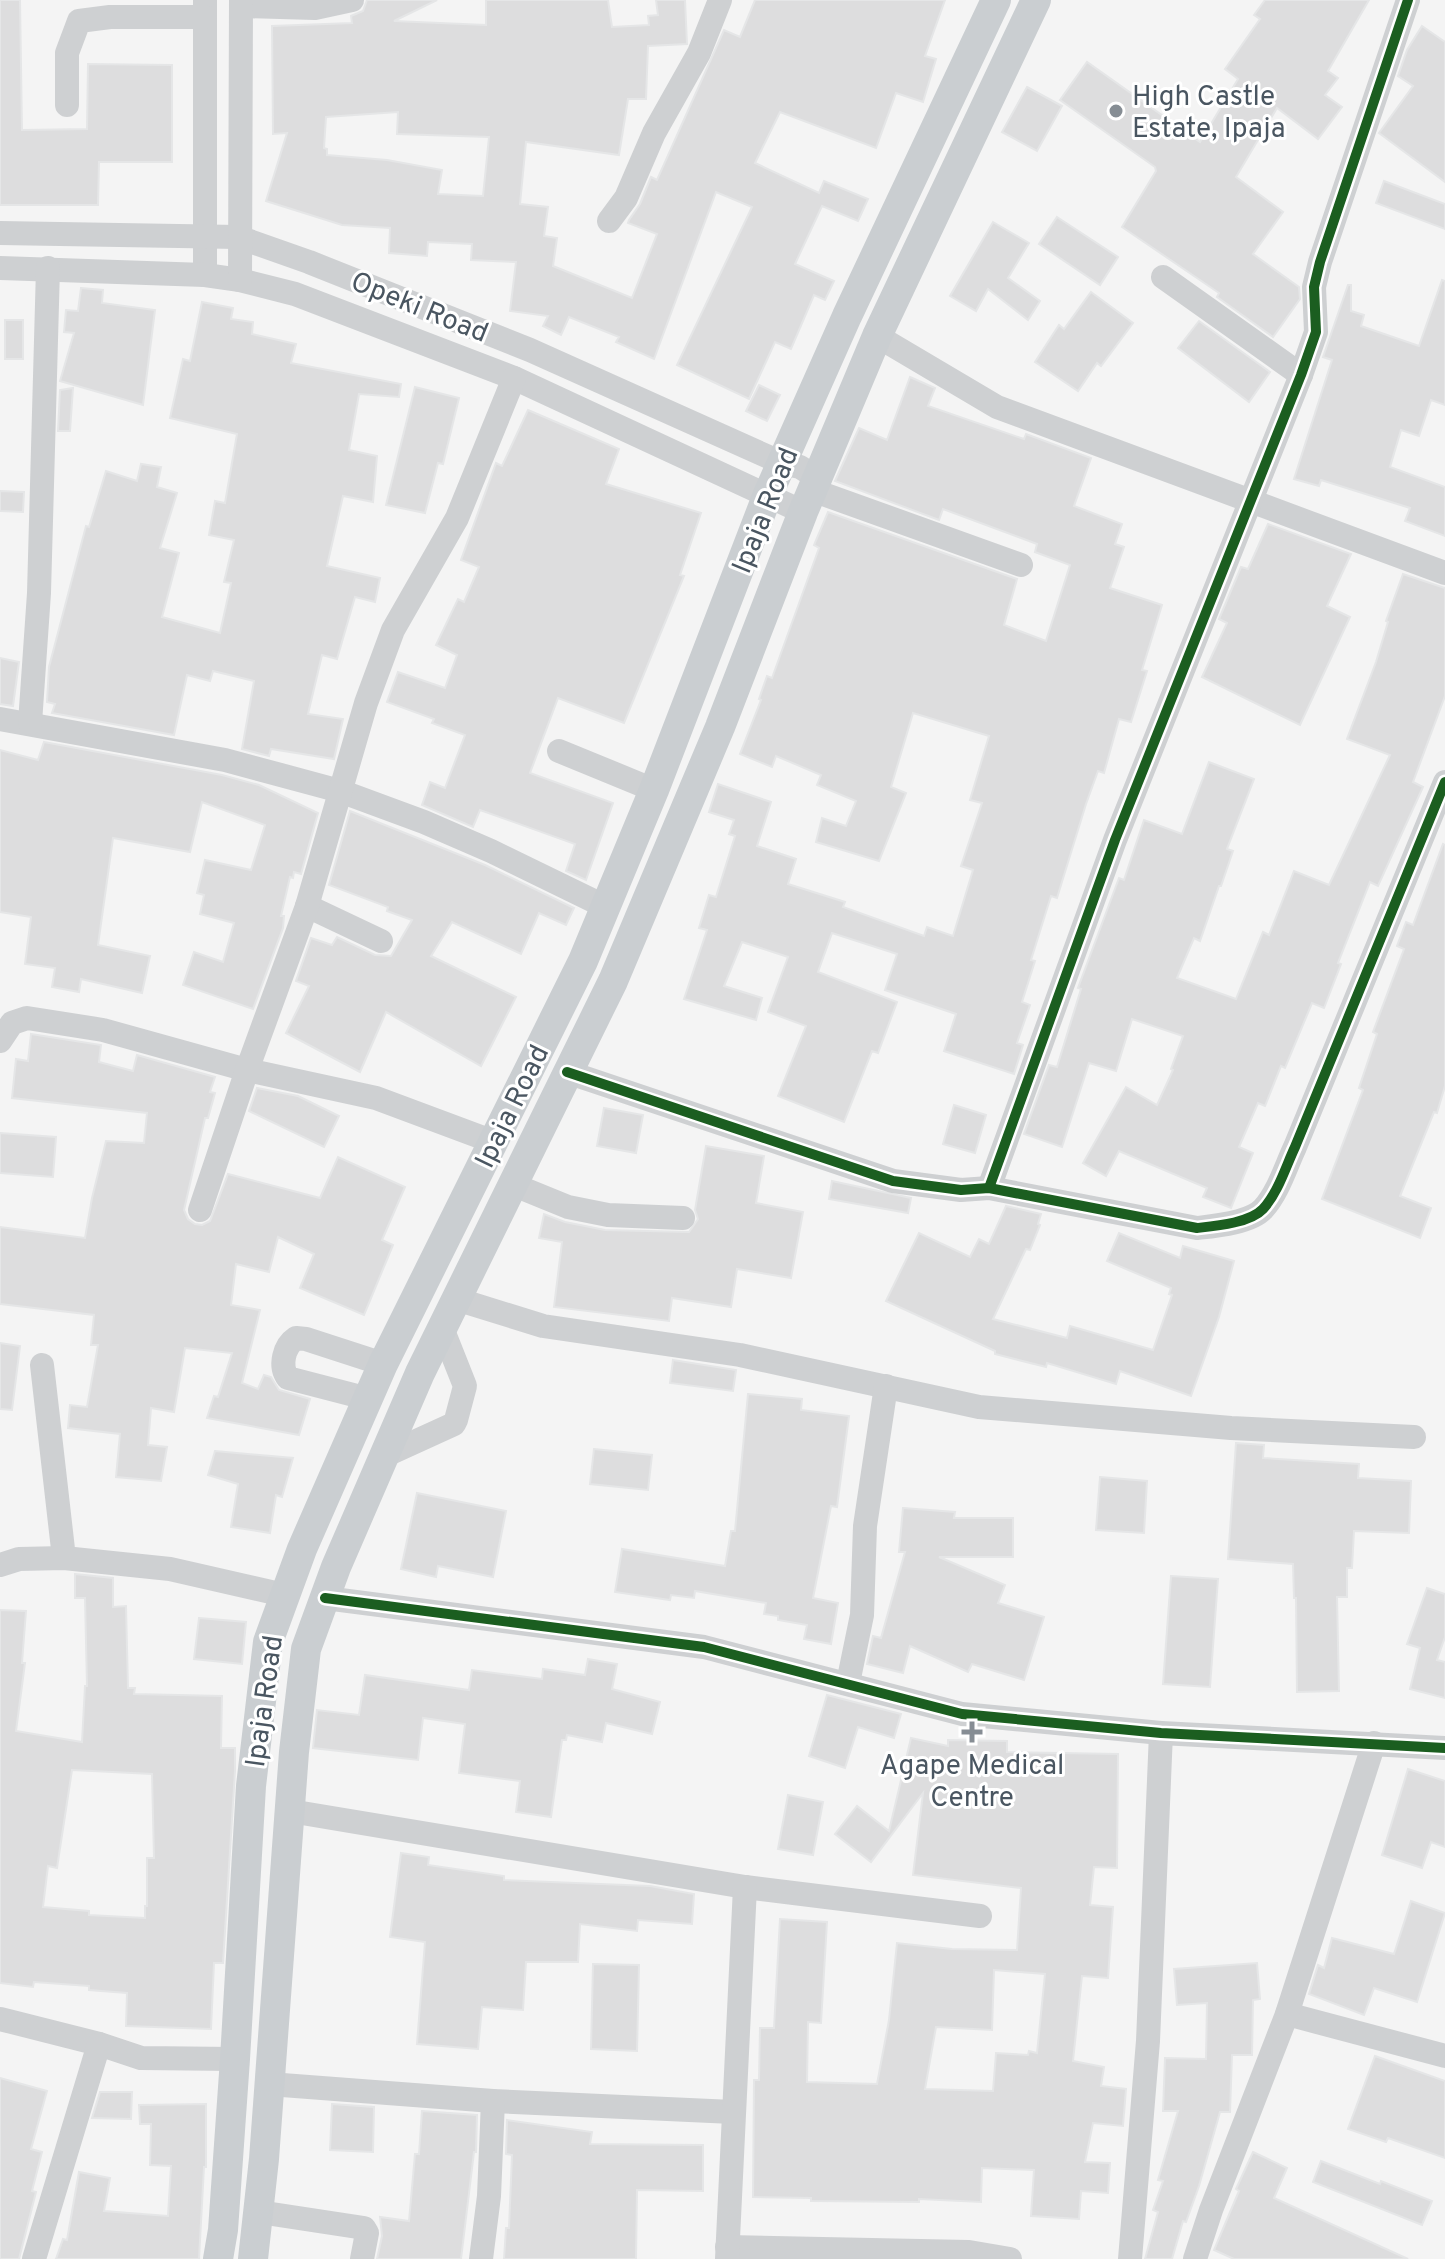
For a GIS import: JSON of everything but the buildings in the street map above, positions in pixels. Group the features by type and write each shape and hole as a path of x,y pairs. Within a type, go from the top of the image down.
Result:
{"main road":[{"name":"Ipaja Road","path":"218,2259 223,2230 235,2059 251,1786 268,1642 284,1595 383,1364 583,961 654,790 768,494 847,316 996,0"},
{"name":"Ipaja Road","path":"253,2259 306,1649 336,1567 442,1328 613,981 720,727 810,493 877,336 1036,0"},
{"path":"410,1311 442,1328"}],"street":[{"path":"240,280 241,3 315,8 352,0"},
{"path":"609,221 626,198 654,133 699,53 720,0"},
{"path":"989,1188 1115,840 1301,375 1316,332 1314,287 1320,262 1408,0"},
{"path":"67,105 67,53 79,21 110,9 205,9 205,275"},
{"name":"Opeki Road","path":"0,233 238,237 530,350 782,463 800,467 810,493 768,494 514,378 295,294 205,275 0,268"},
{"path":"30,723 39,593 48,268"},
{"path":"1163,277 1301,375"},
{"path":"877,336 997,407 1445,573"},
{"path":"200,1210 307,906 366,703 393,630 457,518 514,378"},
{"path":"810,493 1021,565"},
{"path":"0,719 225,760 340,791 491,851 604,906"},
{"path":"559,751 654,790"},
{"path":"567,1072 893,1181 961,1190 989,1188 1197,1228 1229,1224 1262,1211 1295,1147 1445,782"},
{"path":"307,906 381,941"},
{"path":"0,1041 12,1023 27,1018 103,1030 247,1070 376,1098 494,1142"},
{"path":"514,1185 568,1207 608,1215 683,1218"},
{"path":"456,1299 543,1326 740,1355 979,1407 1231,1428 1414,1437"},
{"path":"386,1455 454,1424 456,1420 465,1386 442,1328"},
{"path":"369,1399 288,1378 282,1371 282,1364 289,1342 296,1338 306,1339 383,1364"},
{"path":"42,1365 64,1558"},
{"path":"848,1683 862,1615 865,1526 886,1386"},
{"path":"0,1565 19,1559 64,1558 170,1569 284,1595"},
{"path":"325,1598 704,1647 962,1714 1161,1733 1445,1748"},
{"path":"1130,2259 1148,2041 1161,1733"},
{"path":"1195,2259 1287,2014 1374,1743"},
{"path":"290,1811 745,1887 980,1916"},
{"path":"745,1887 727,2253 969,2252 1010,2259"},
{"path":"1287,2014 1445,2056"},
{"path":"0,2019 141,2058 235,2059"},
{"path":"34,2259 99,2044"},
{"path":"269,2084 493,2101 733,2112"},
{"path":"481,2259 489,2196 493,2101"},
{"path":"259,2212 364,2228 367,2233 362,2259"}],"cycle path":[{"path":"989,1188 1115,840 1301,375 1316,332 1314,287 1320,262 1408,0"},
{"path":"567,1072 893,1181 961,1190 989,1188 1197,1228 1241,1221 1263,1209 1281,1179 1445,782"},
{"path":"325,1598 704,1647 962,1714 1161,1733 1445,1748"}],"place":[{"name":"High Castle Estate, Ipaja","path":"1116,111"},
{"name":"Agape Medical Centre","path":"972,1732"}]}
